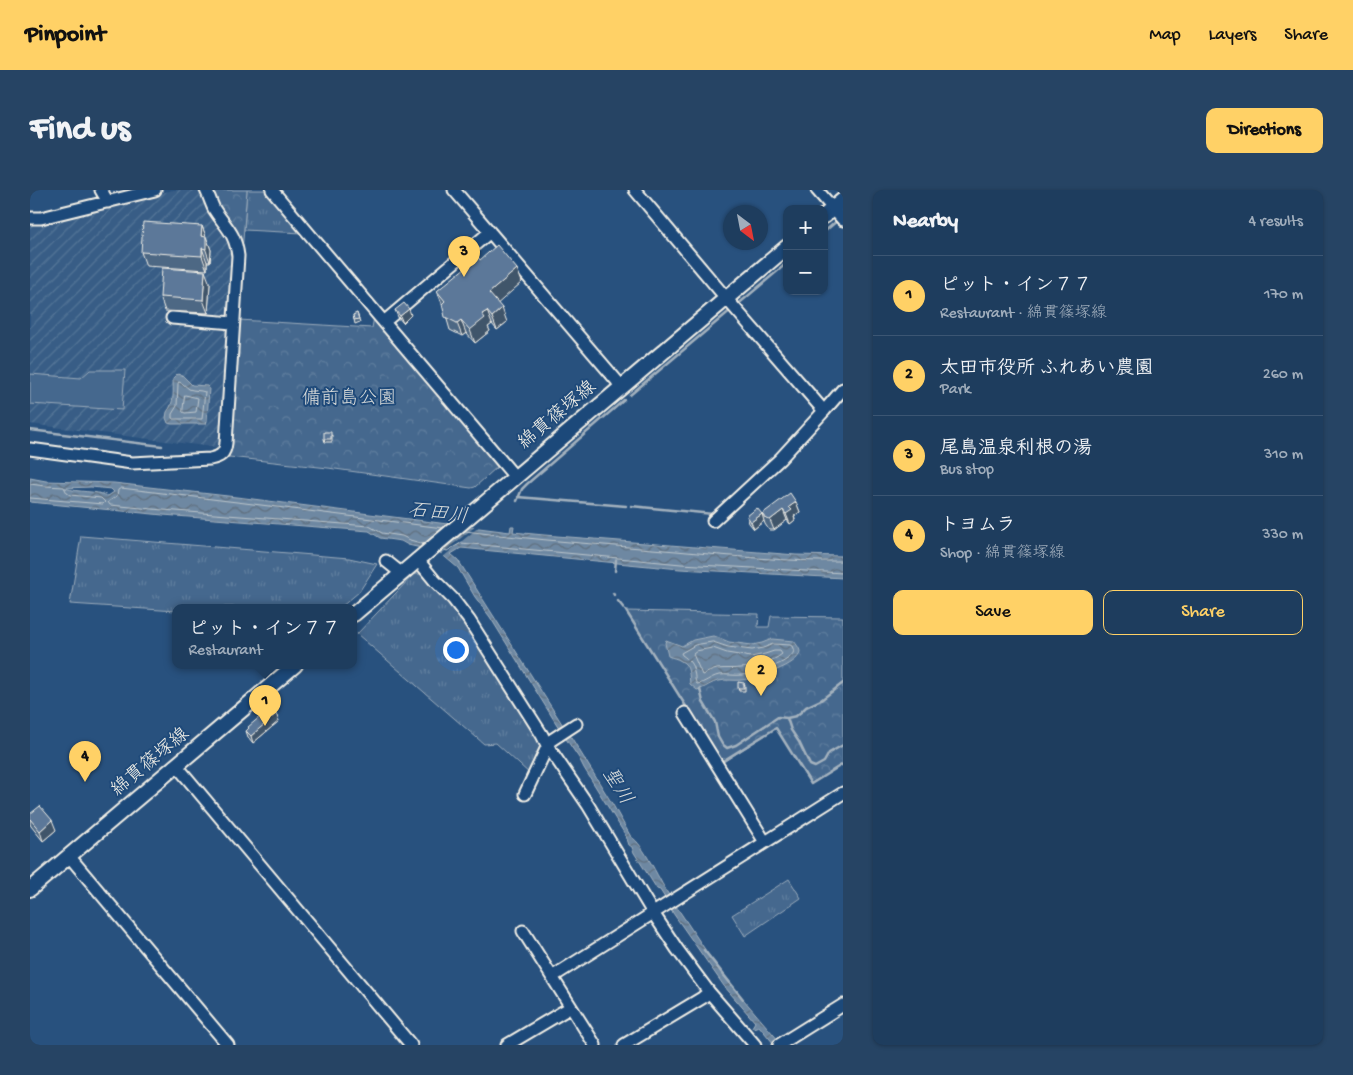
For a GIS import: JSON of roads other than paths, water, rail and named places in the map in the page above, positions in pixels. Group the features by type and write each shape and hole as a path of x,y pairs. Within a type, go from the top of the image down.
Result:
{"main road":[{"name":"綿貫篠塚線","path":"357,611 783,250"},
{"name":"綿貫篠塚線","path":"30,889 290,669"}],"street":[{"path":"102,190 108,202"},
{"path":"30,218 41,218 155,190"},
{"path":"30,449 140,463 210,459 221,456 224,452 238,256 237,247 229,228 214,210 206,190"},
{"path":"272,190 515,477"},
{"path":"454,190 617,381 620,387"},
{"path":"635,190 824,411"},
{"path":"817,190 843,220"},
{"path":"384,322 457,267 490,232"},
{"path":"172,318 233,323"},
{"path":"713,521 780,459 843,389"},
{"path":"419,558 435,581 453,599 469,620 549,743 677,949 709,992 755,1045"},
{"path":"386,561 401,573"},
{"path":"685,713 765,842"},
{"path":"524,794 549,743 576,724"},
{"path":"176,766 405,1043"},
{"path":"552,977 843,792"},
{"path":"69,856 228,1045"},
{"path":"523,931 595,1045"},
{"path":"624,1045 709,992"},
{"path":"779,1045 796,1039 843,1005"},
{"path":"507,1045 571,1007"}],"water":[{"path":"177,374 182,375 192,385 207,386 209,388 206,424 168,423 166,418 172,400 173,378"},
{"path":"30,478 46,481 114,483 510,532 511,526 514,526 513,532 544,535 796,555 843,556 843,578 680,569 461,548 451,554 458,560 564,727 559,731 559,728 458,568 439,552 408,545 401,541 380,538 369,531 163,515 30,502","holes":["91,487 111,489 114,492 108,496 65,488"]},
{"path":"713,636 729,642 752,645 772,639 794,641 800,651 793,662 776,670 742,680 716,682 697,690 690,684 689,671 686,665 668,656 665,643 666,640 682,646 693,640"},
{"path":"568,732 631,837 646,855 671,898 667,901 660,890 657,889 629,845 626,836 564,736"},
{"path":"674,903 720,972 779,1041 774,1044 759,1026 752,1027 755,1022 724,986 673,913 670,905"}],"waterway":[{"path":"828,229 838,220"},
{"path":"736,306 783,266"},
{"path":"630,395 732,309"},
{"path":"517,501 522,489 527,484 624,400"},
{"path":"30,430 162,446"},
{"path":"518,497 626,506"},
{"path":"631,506 713,514"},
{"path":"615,571 616,560"},
{"path":"618,601 687,708"},
{"path":"787,718 796,716 806,707 821,700 843,683"},
{"path":"700,689 703,702 715,722 718,737 727,748 736,745 778,717 787,718 791,730 810,765 815,767 824,762 829,753 843,745"},
{"path":"721,762 776,728 811,784 843,764"},
{"name":"聖川","path":"704,950 743,999"}],"place":[{"name":"尾島温泉利根の湯","path":"464,277"},
{"name":"太田市役所 ふれあい農園","path":"761,696"},
{"name":"ピット・イン７７","path":"265,726"},
{"name":"トヨムラ","path":"85,782"}],"park label":[{"name":"備前島公園","path":"349,399"}],"water label":[{"name":"石田川","path":"438,515"}]}
